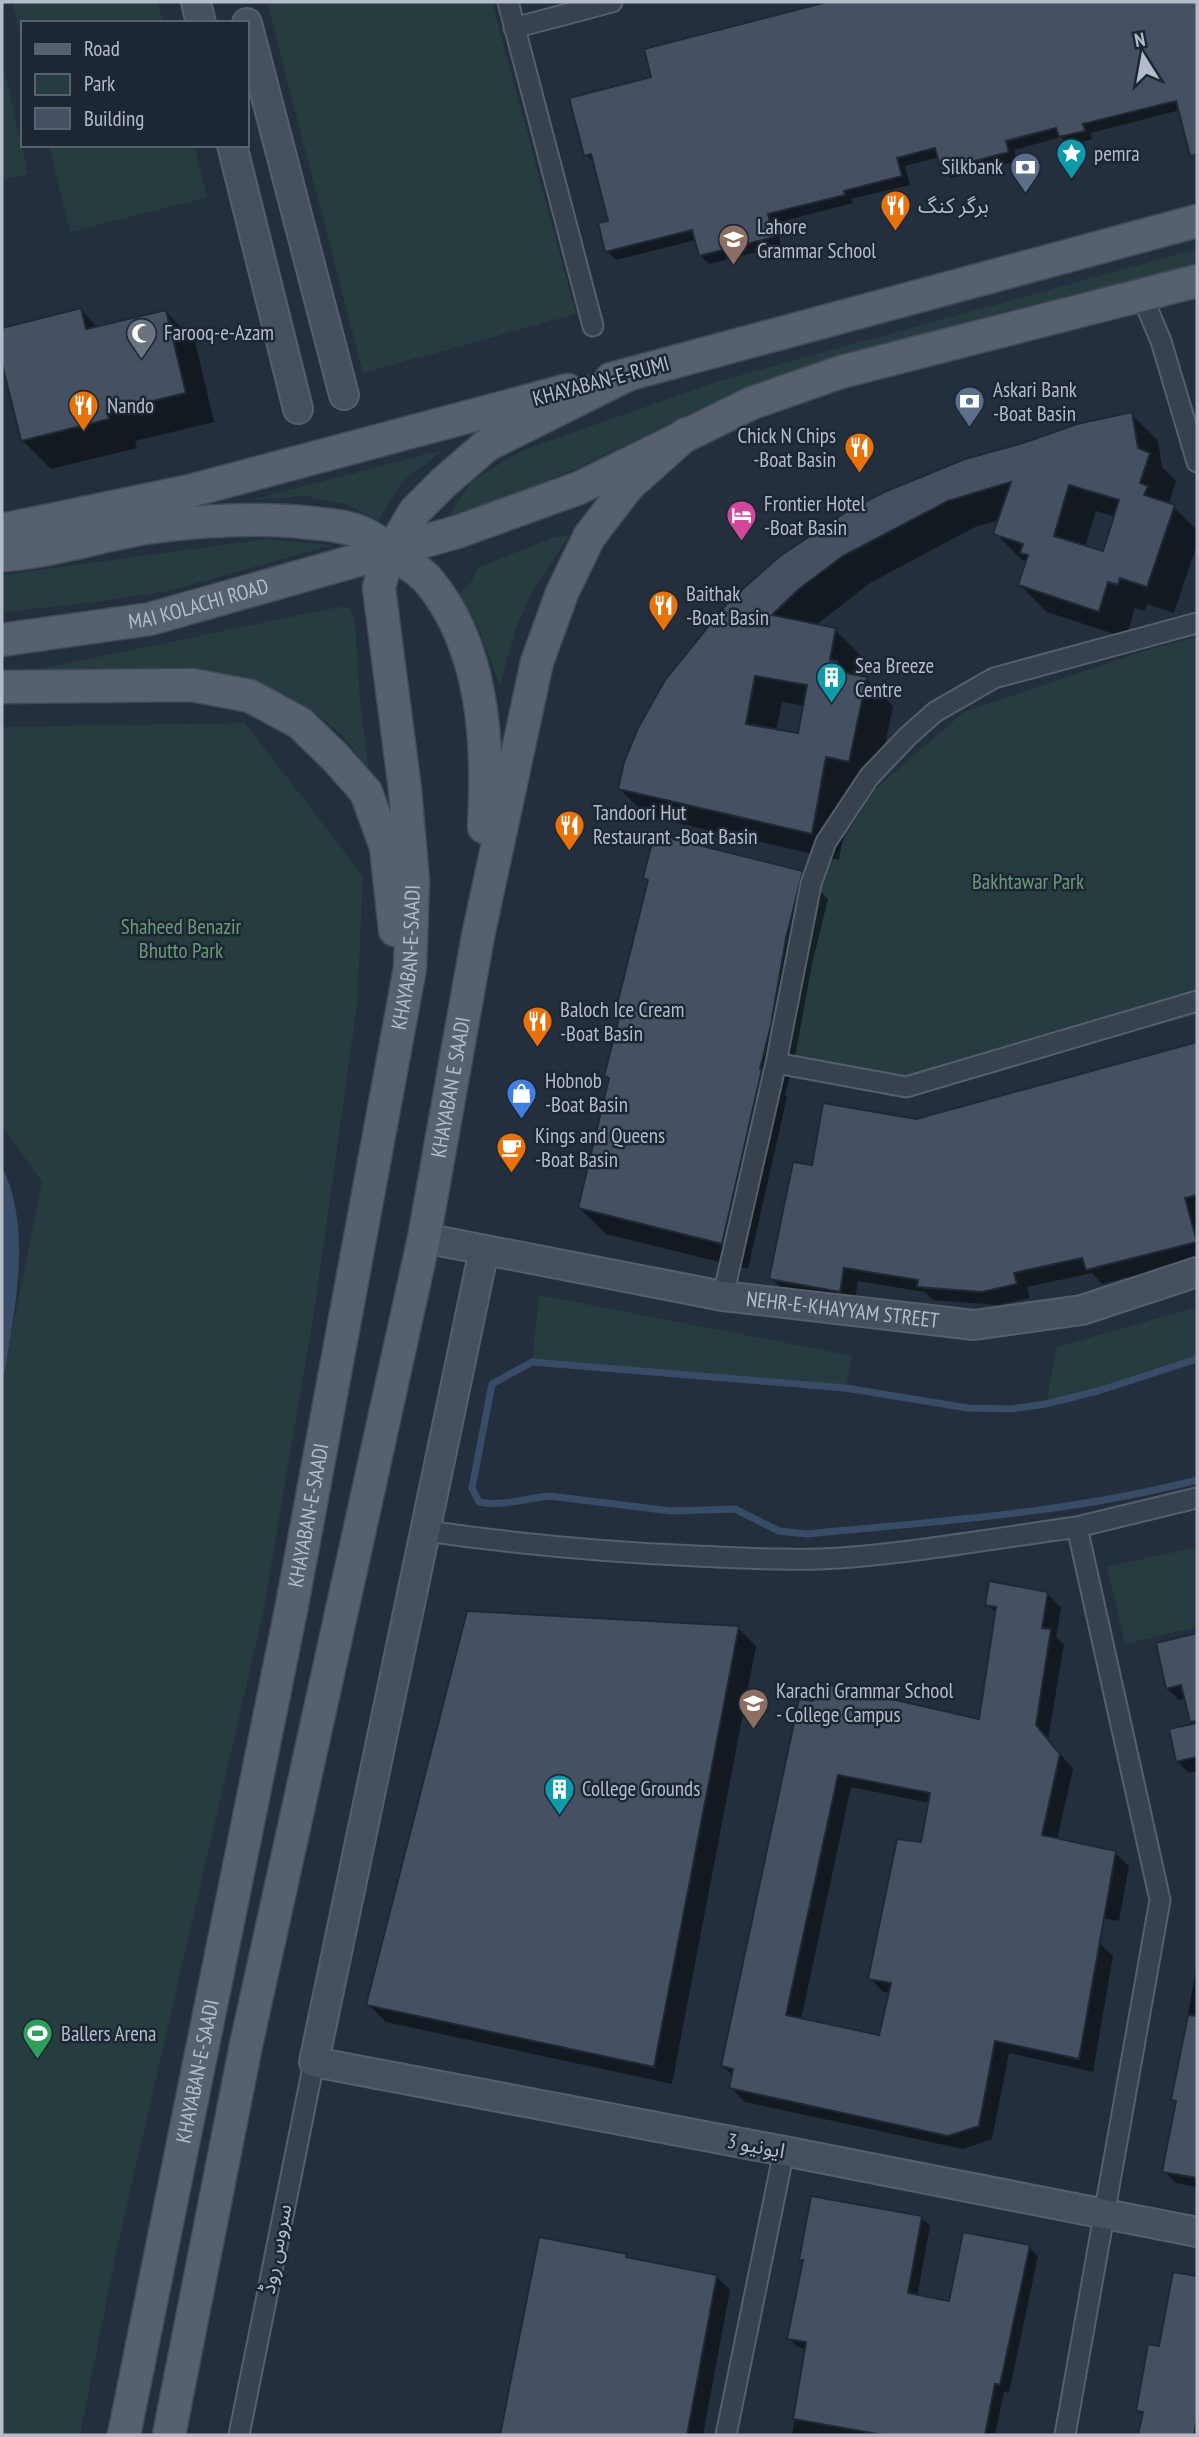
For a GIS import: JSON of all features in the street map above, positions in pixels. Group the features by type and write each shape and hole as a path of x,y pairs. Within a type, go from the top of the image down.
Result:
{"main road":[{"name":"KHAYABAN-E-RUMI","path":"2,530 190,491 1197,221"},
{"path":"391,552 457,532 579,488 752,403 841,372 1197,282"},
{"path":"391,552 415,511 487,445 629,374"},
{"path":"478,936 537,662 562,593 589,537 628,486 686,434"},
{"path":"2,555 150,528 209,521 281,519 340,526 364,533 427,579 464,643 476,681 484,736 487,788 478,936"},
{"name":"KHAYABAN-E-SAADI","path":"124,2435 289,1618 410,968 413,881 405,790 379,588 391,552"},
{"name":"MAI KOLACHI ROAD","path":"2,640 150,619 391,552"},
{"path":"2,687 192,685 250,696 300,723 366,792 386,847 397,955 399,1030"},
{"name":"KHAYABAN E SAADI","path":"424,1238 478,936"},
{"name":"KHAYABAN-E-SAADI","path":"169,2435 246,2045 424,1238"}],"street":[{"path":"196,2 201,21"},
{"path":"241,2 246,21"},
{"path":"508,2 593,326"},
{"path":"514,28 612,2"},
{"path":"248,27 344,396"},
{"path":"233,147 298,408"},
{"path":"1142,296 1161,341 1197,462"},
{"path":"723,1296 776,1063 811,884 826,842 869,777 935,712 994,678 1197,623"},
{"path":"776,1063 906,1087 1197,1000"},
{"name":"NEHR-E-KHAYYAM STREET","path":"424,1238 723,1296 974,1325 1083,1310 1197,1272"},
{"path":"314,2062 484,1250"},
{"path":"427,1531 501,1542 621,1552 780,1560 840,1558 1077,1527 1197,1498"},
{"path":"1065,2435 1160,1900 1077,1527"},
{"name":"ایونیو 3","path":"314,2062 1197,2232"},
{"name":"سروس روڈ","path":"239,2435 314,2062"},
{"path":"726,2435 783,2151"}],"green space":[{"path":"12,2 158,2 163,21 21,21 21,36"},
{"path":"267,2 492,2 576,314 363,373"},
{"path":"2,60 28,174 2,180"},
{"path":"49,147 194,147 207,197 70,232"},
{"path":"1197,249 1197,266 763,383 702,408 543,483 449,515 472,480 523,450 716,382"},
{"path":"443,450 402,482 378,521 349,505 307,496 251,500"},
{"path":"570,535 532,592 516,628 500,685 479,630 460,594 472,581 477,568 554,537"},
{"path":"267,539 332,545 169,591 2,612 2,575"},
{"path":"339,607 350,608 355,620 360,701 369,770 344,737 312,710 282,692 247,679 190,667 25,672"},
{"name":"Bakhtawar Park","path":"1197,637 1197,1015 906,1087 787,1075 817,901 831,863 873,791 964,712 1138,653"},
{"name":"Shaheed Benazir Bhutto Park","path":"245,723 363,876 357,1005 315,1306 263,1613 118,2244 80,2435 2,2435 2,1381 42,1182 2,1126 2,727"},
{"path":"539,1295 853,1356 845,1388 532,1362"},
{"path":"1197,1307 1197,1359 1098,1391 1046,1404 1057,1347"},
{"path":"1197,1547 1197,1627 1125,1644 1107,1567"}],"water":[{"path":"2,1167 12,1192 19,1246 15,1304 2,1387"}],"building":[{"path":"827,2 1197,2 1197,155 1190,156 1176,101 1083,124 1085,131 1059,137 1056,128 1006,141 1009,152 941,170 935,148 897,158 902,176 844,191 845,195 768,214 774,237 699,256 692,230 605,252 598,223 608,221 591,154 584,156 569,98 651,77 644,49"},
{"path":"81,308 86,329 166,310 186,393 107,412 109,419 21,441 2,364 2,328"},
{"path":"1132,412 1138,448 1150,453 1140,483 1148,486 1144,495 1175,505 1147,587 1120,578 1118,585 1108,582 1099,612 1018,585 1028,555 1020,553 1023,544 993,534 1011,482 948,501 843,556 799,589 772,615 836,628 830,660 838,661 836,671 867,677 849,762 826,757 812,834 618,789 624,762 638,728 665,680 728,602 780,556 846,512 884,492 965,459 1077,424","holes":["1069,485 1119,500 1103,551 1054,536","755,676 807,685 798,733 746,724"]},
{"path":"654,834 803,871 786,938 762,1069 722,1244 578,1208 609,1078 604,1076 620,1014 615,1013 648,880 643,878"},
{"path":"1197,1042 1197,1195 1185,1198 1197,1242 1086,1270 1082,1258 1014,1273 1017,1284 982,1292 917,1287 918,1280 844,1268 840,1292 769,1279 793,1162 812,1165 823,1103 916,1119"},
{"path":"989,1581 1048,1592 1042,1628 1051,1629 1036,1725 1060,1754 1042,1835 1116,1851 1079,2059 995,2041 979,2126 948,2136 729,2088 733,2069 721,2066 799,1699 813,1701 817,1682 979,1719 996,1607 985,1605","holes":["838,1775 930,1793 921,1842 897,1839 868,1979 891,1983 879,2035 786,2015"]},
{"name":"College Grounds","path":"467,1611 739,1626 654,2067 366,2005"},
{"path":"1197,1633 1197,1721 1190,1722 1181,1685 1166,1689 1156,1643"},
{"path":"1197,1723 1197,1757 1176,1762 1169,1729"},
{"path":"1188,2015 1197,2016 1197,2178 1162,2172 1176,2101 1171,2100"},
{"path":"811,2196 922,2216 908,2293 949,2301 963,2232 1030,2245 1000,2385 995,2384 985,2435 883,2435 793,2419 806,2342 787,2339 803,2260 799,2260"},
{"path":"539,2237 717,2275 687,2435 500,2435"},
{"path":"1173,2272 1197,2276 1197,2419 1194,2435 1138,2435 1143,2412 1136,2411 1148,2344 1159,2346"}],"waterway":[{"path":"1197,1359 1098,1391 1046,1404 1011,1409 968,1408 845,1388 532,1362 492,1384 472,1488 479,1502 488,1503 549,1496 671,1511 735,1509 779,1531 807,1534 1052,1508 1101,1501 1197,1480"}],"place":[{"name":"pemra","path":"1071,181"},
{"name":"Silkbank","path":"1026,194"},
{"name":"برگر کنگ","path":"895,233"},
{"name":"Lahore Grammar School","path":"734,266"},
{"name":"Farooq-e-Azam","path":"141,360"},
{"name":"Askari Bank -Boat Basin","path":"970,429"},
{"name":"Nando","path":"84,433"},
{"name":"Chick N Chips -Boat Basin","path":"859,475"},
{"name":"Frontier Hotel -Boat Basin","path":"741,543"},
{"name":"Baithak -Boat Basin","path":"663,633"},
{"name":"Sea Breeze Centre","path":"832,705"},
{"name":"Tandoori Hut Restaurant -Boat Basin","path":"570,852"},
{"name":"Baloch Ice Cream -Boat Basin","path":"537,1049"},
{"name":"Hobnob -Boat Basin","path":"522,1120"},
{"name":"Kings and Queens -Boat Basin","path":"512,1175"},
{"name":"Karachi Grammar School - College Campus","path":"753,1730"},
{"name":"College Grounds","path":"559,1816"},
{"name":"Ballers Arena","path":"38,2061"}]}
